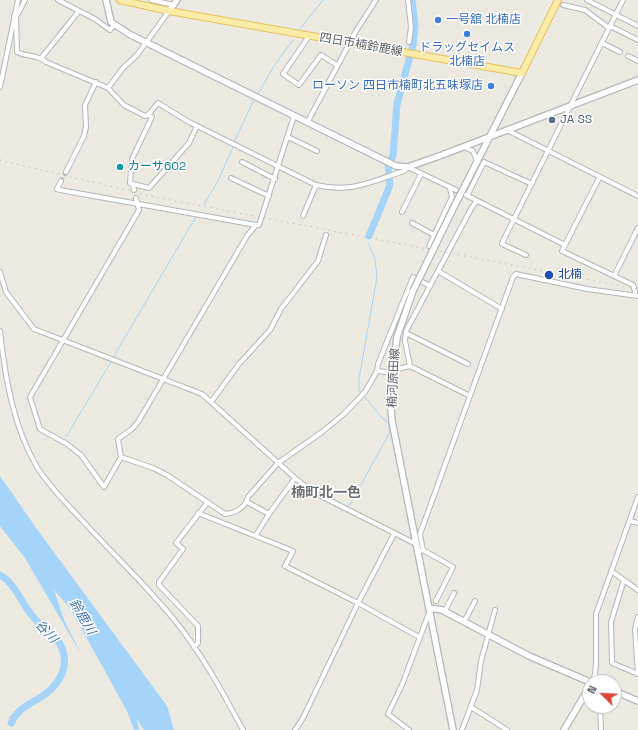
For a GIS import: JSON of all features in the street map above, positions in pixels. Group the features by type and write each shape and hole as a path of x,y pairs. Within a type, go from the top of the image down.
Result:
{"main road":[{"name":"四日市楠鈴鹿線","path":"120,0 169,11 522,73"},
{"path":"522,73 558,0"}],"street":[{"path":"0,87 18,0"},
{"path":"25,0 15,17 17,52 28,56 42,57 46,62 96,82 108,88 124,105 145,116 148,115 152,117 132,159 130,183 133,184 134,190"},
{"path":"58,0 95,19 110,30 114,25"},
{"path":"106,0 110,19 114,25 146,43 390,163 408,167 456,190"},
{"path":"108,88 146,43 175,3 151,0"},
{"path":"307,122 349,43 376,0"},
{"path":"408,0 411,27 409,42"},
{"path":"587,0 638,26"},
{"path":"526,255 502,244 623,0"},
{"path":"563,5 584,10 609,27 638,40"},
{"path":"42,57 78,11"},
{"path":"309,36 283,74 300,85 321,55 337,65"},
{"path":"602,43 620,52"},
{"path":"628,56 638,60"},
{"name":"楠河原田線","path":"453,730 429,610 420,551 416,544 392,421 390,396 397,337 413,291 522,73"},
{"path":"148,115 158,103 197,126 316,186 345,189 404,171 408,167 638,80"},
{"path":"66,172 84,136 86,127 85,105 96,82"},
{"path":"61,181 57,189 60,190 136,201 259,225 279,168 294,116"},
{"path":"133,184 149,188 189,143 197,126"},
{"path":"507,130 547,152 638,196"},
{"path":"288,137 317,151"},
{"path":"463,147 473,150 477,161"},
{"path":"242,162 275,179"},
{"path":"532,184 484,162 466,195 565,245"},
{"path":"402,212 421,174"},
{"path":"231,178 269,196"},
{"path":"436,601 453,567 420,551 420,534 513,277 516,274 587,289 636,296 633,285 562,251 599,178"},
{"path":"304,216 316,186"},
{"path":"429,246 452,197 453,194 450,187"},
{"path":"136,201 139,210 30,397 40,429 67,444 81,455 104,487 121,457 118,439 132,429 138,422 256,224"},
{"path":"410,366 406,333 472,207 477,201"},
{"path":"412,223 434,236"},
{"path":"614,276 638,228"},
{"path":"211,402 221,386 270,330 281,309 318,261 326,236"},
{"path":"438,271 502,309"},
{"path":"0,272 6,292 34,329 202,394 278,463 313,492 416,544"},
{"path":"121,457 153,468 167,475 225,514 234,514 247,502 248,497 278,463 329,427 362,395 377,372 378,364 413,277 430,286"},
{"path":"0,331 6,375 15,414 22,437 38,467 67,504 172,617 214,677 243,730"},
{"path":"406,333 468,364"},
{"path":"377,372 393,371 410,366 470,396"},
{"path":"256,535 295,478"},
{"path":"595,674 596,614 638,497"},
{"path":"247,502 269,514"},
{"path":"194,647 198,643 198,626 159,585 159,582 183,549 176,543 207,503"},
{"path":"198,513 293,551 285,566 358,603 419,637"},
{"path":"222,522 225,514"},
{"path":"630,521 638,523"},
{"path":"295,730 304,718 358,603 394,534"},
{"path":"611,571 638,590"},
{"path":"624,580 611,622 612,663 638,674 638,617"},
{"path":"445,611 454,593"},
{"path":"464,622 475,601"},
{"path":"409,730 388,714 402,685 429,610 435,608 445,611 528,656 582,678"},
{"path":"462,730 477,690 481,661 495,610"},
{"path":"622,694 638,701"},
{"path":"564,730 582,700"},
{"path":"471,707 507,730"},
{"path":"600,714 601,730"}],"water":[{"name":"鈴鹿川","path":"0,476 39,532 167,706 174,730 144,730 137,719 139,730 134,730 127,711 70,608 54,590 64,620 81,654 25,558 0,526"}],"waterway":[{"path":"300,29 323,0"},
{"path":"369,236 390,185 388,166 393,156 397,104 413,45 415,26 412,0"},
{"path":"258,94 274,66 293,40"},
{"path":"234,142 254,100"},
{"path":"204,204 217,183 234,145"},
{"path":"114,356 197,215"},
{"path":"361,394 359,389 359,379 377,277 375,258 368,243"},
{"path":"66,437 111,362"},
{"path":"348,508 390,432 388,422 382,418 364,396"},
{"name":"谷川","path":"0,575 15,589 34,618 51,633 60,644 64,661 64,668 61,676 52,689 26,706 19,712 11,723"},
{"name":"谷川","path":"9,718 15,713"}],"tunnel":[{"path":"61,181 66,172"}],"railway":[{"path":"0,160 155,197 638,289"}],"place":[{"name":"一号舘 北楠店","path":"438,20"},
{"name":"ドラッグセイムス 北楠店","path":"467,34"},
{"name":"ローソン 四日市楠町北五味塚店","path":"491,86"},
{"name":"JA SS","path":"552,120"},
{"name":"カーサ602","path":"120,167"},
{"name":"北楠","path":"549,275"}],"district":[{"name":"楠町北一色","path":"326,493"}]}
